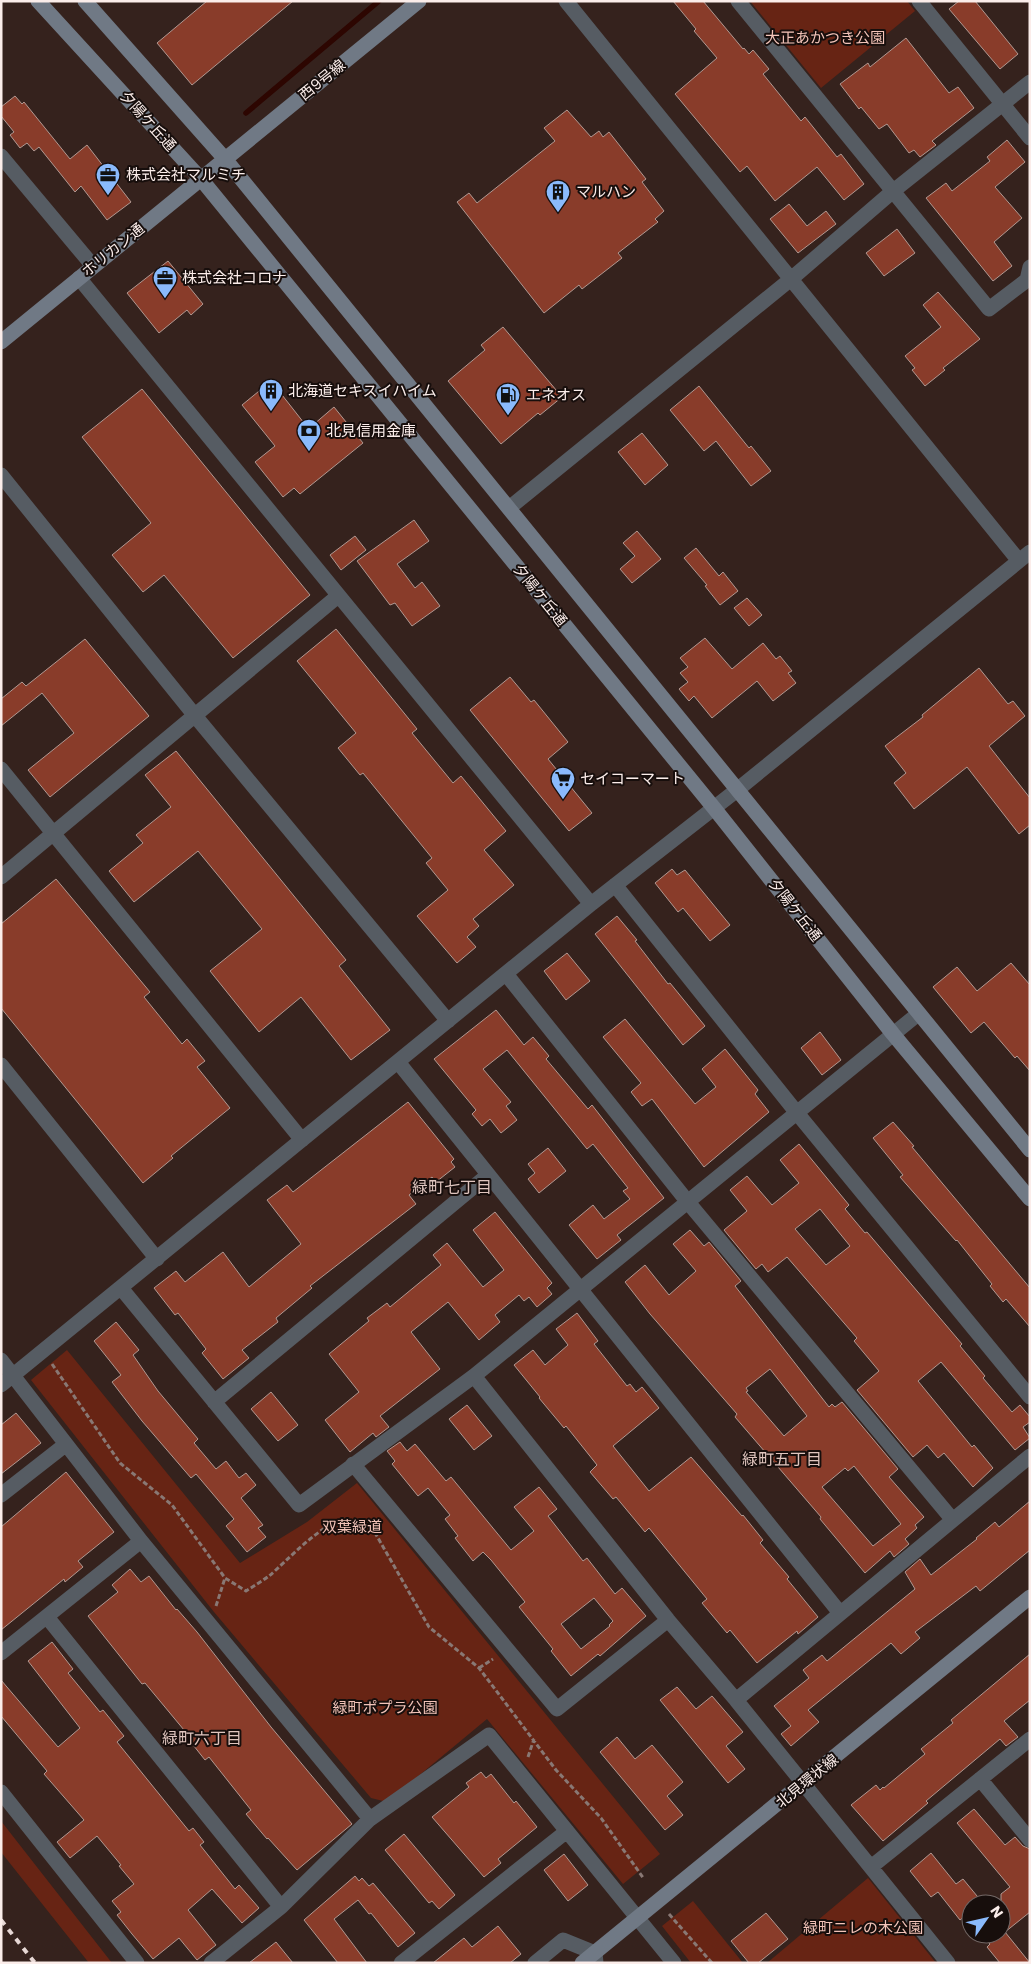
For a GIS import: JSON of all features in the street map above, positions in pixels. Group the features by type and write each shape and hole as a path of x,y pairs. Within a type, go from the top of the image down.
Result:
{"street":[{"name":"夕陽ケ丘通","path":"38,1 201,179 714,808 893,1034 1030,1199"},
{"name":"夕陽ケ丘通","path":"85,1 225,159 1030,1150"},
{"name":"西9号線","path":"225,159 419,1"},
{"path":"1,1385 591,904 738,790 1024,557 791,279 566,1"},
{"path":"738,1 989,309 1027,280 1030,266"},
{"path":"918,1 1030,138"},
{"path":"508,508 791,279 892,192 1030,82"},
{"path":"1,156 93,266"},
{"name":"ホリカン通","path":"1,342 225,159"},
{"path":"79,278 591,904"},
{"path":"1,475 196,716 448,1021"},
{"path":"1,877 338,596"},
{"path":"1,769 302,1140"},
{"path":"615,885 797,1113 1030,1397"},
{"path":"506,974 687,1201 952,1519"},
{"path":"121,1288 299,1505 474,1376 918,1014"},
{"path":"398,1062 840,1613"},
{"path":"1,1066 157,1259"},
{"path":"214,1402 488,1175"},
{"path":"1,1360 141,1542 370,1819"},
{"path":"474,1376 668,1620 736,1700 948,1963"},
{"path":"1,1495 65,1445"},
{"path":"736,1700 1030,1456"},
{"path":"353,1464 557,1709 668,1620"},
{"path":"1,1653 141,1542"},
{"name":"北見環状線","path":"582,1963 595,1958 637,1919 1030,1597"},
{"path":"47,1617 282,1907"},
{"path":"211,1963 282,1907 370,1819 489,1735 674,1963"},
{"path":"871,1866 1030,1739"},
{"path":"980,1779 1030,1840"},
{"path":"1,1792 138,1963"},
{"path":"401,1963 567,1831"},
{"path":"535,1963 563,1940 595,1958"}],"path":[{"path":"44,1350 120,1463 172,1505 225,1578 246,1591 268,1576 306,1542 335,1522 346,1520 359,1522 374,1531 429,1627 479,1668 556,1770 601,1818 644,1878"},
{"path":"207,1620 214,1612 225,1578"},
{"path":"670,1914 712,1963"}],"green space":[{"name":"大正あかつき公園","path":"750,1 907,1 915,11 821,88"},
{"path":"67,1350 240,1563 307,1522 357,1483 660,1854 623,1884 487,1719 387,1802 371,1798 214,1612 31,1380"},
{"path":"1,1821 112,1963 89,1963 1,1852"},
{"name":"緑町ニレの木公園","path":"868,1878 936,1963 767,1963"},
{"path":"693,1901 743,1963 691,1963 662,1926"}],"building":[{"path":"207,1 293,1 192,85 157,43"},
{"path":"673,1 703,1 743,49 749,54 753,50 769,69 763,74 801,121 805,117 837,157 841,154 864,184 844,200 817,167 775,201 747,166 740,172 675,94 717,58 694,31 696,29"},
{"path":"959,1 975,1 1018,54 1000,69 949,9"},
{"path":"906,38 949,93 958,87 974,108 932,141 936,145 920,157 914,150 909,153 887,124 879,129 861,107 859,109 840,84 868,63 870,67"},
{"path":"15,96 22,104 24,102 70,159 87,145 131,202 107,220 81,186 75,192 39,147 34,151 27,143 20,148 10,135 14,132 1,116 1,107"},
{"name":"マルハン","path":"567,110 591,137 599,131 603,137 609,132 646,179 642,182 664,211 655,219 658,222 618,253 622,258 582,289 579,285 544,313 457,202 469,193 477,203 555,141 544,128"},
{"path":"1007,140 1025,162 995,187 1022,218 994,242 1012,266 993,281 926,198 946,183 952,191 990,161 987,157"},
{"path":"789,204 807,226 826,211 836,224 798,253 770,219"},
{"path":"897,229 915,253 884,276 866,253"},
{"name":"株式会社コロナ","path":"168,261 203,304 191,315 187,310 159,333 127,293"},
{"path":"938,292 980,339 943,368 945,370 925,386 912,370 915,368 905,356 941,327 923,305"},
{"path":"503,327 562,397 540,415 538,413 501,444 448,381 485,350 481,345"},
{"name":"北見信用金庫","path":"275,386 304,423 308,419 313,425 334,407 363,443 300,494 294,488 283,497 255,462 275,446 242,405 264,387 268,392"},
{"path":"699,386 749,448 751,446 771,471 751,486 716,441 704,451 670,410"},
{"path":"142,389 310,595 233,658 164,575 143,592 112,555 151,523 82,437"},
{"path":"642,433 668,465 645,485 618,452"},
{"path":"414,520 429,541 397,564 415,588 422,582 440,606 412,626 395,603 390,605 357,561"},
{"path":"637,531 661,559 632,583 620,569 635,556 623,543"},
{"path":"355,536 366,550 341,570 330,555"},
{"path":"696,548 719,576 723,572 738,591 720,605 705,586 707,585 684,558"},
{"path":"747,598 762,615 749,626 734,608"},
{"path":"336,629 417,729 412,733 453,783 461,776 506,831 484,850 514,885 473,919 479,926 467,937 476,947 457,963 417,916 448,890 426,863 432,858 363,773 360,775 338,748 356,733 297,661"},
{"path":"705,638 732,669 763,643 776,659 780,656 792,671 788,673 796,683 773,701 757,681 712,718 694,696 689,701 679,689 688,682 680,673 688,667 680,658"},
{"path":"85,639 149,716 50,797 28,770 74,733 42,693 1,726 1,699 22,682 26,686"},
{"path":"979,668 1008,704 1013,701 1025,716 989,746 1030,798 1030,825 1019,834 967,767 914,809 894,783 906,773 885,746 923,717 922,715"},
{"path":"510,677 531,702 534,700 568,742 548,759 592,813 569,831 470,710"},
{"path":"176,751 346,960 339,966 390,1030 351,1060 301,997 259,1032 210,971 262,929 198,851 134,902 109,871 143,843 136,835 171,807 145,775"},
{"path":"672,869 677,875 685,870 730,925 710,941 683,908 678,912 655,883"},
{"path":"56,879 150,992 144,997 182,1044 187,1039 205,1061 197,1067 230,1108 171,1156 173,1158 143,1183 1,1008 1,924"},
{"path":"617,916 637,940 635,941 668,984 670,983 705,1026 683,1045 595,934"},
{"path":"567,953 590,981 566,1000 544,971"},
{"path":"1011,963 1030,985 1030,1071 1017,1056 1015,1058 984,1022 971,1033 933,987 957,967 977,991"},
{"path":"496,1010 524,1045 533,1037 549,1056 546,1059 588,1109 592,1105 664,1198 617,1235 621,1240 597,1259 569,1225 593,1205 604,1219 630,1199 623,1191 628,1188 593,1144 587,1149 507,1050 483,1069 511,1102 506,1106 517,1120 501,1133 490,1119 482,1126 472,1114 476,1110 434,1059"},
{"path":"625,1019 695,1104 716,1087 702,1069 725,1049 758,1090 755,1094 769,1112 704,1167 652,1099 642,1106 631,1092 641,1083 603,1037"},
{"path":"820,1032 841,1060 822,1075 801,1048"},
{"path":"408,1102 454,1159 451,1162 455,1167 436,1182 432,1177 409,1195 416,1204 310,1286 312,1288 276,1318 278,1322 242,1350 249,1358 223,1379 202,1353 206,1349 178,1313 175,1315 154,1288 176,1271 185,1282 223,1252 249,1287 301,1244 267,1200 287,1185 293,1192"},
{"path":"893,1122 1030,1288 1030,1327 1006,1299 1003,1302 990,1286 992,1284 957,1240 900,1177 903,1175 873,1138"},
{"path":"799,1144 849,1205 845,1209 865,1233 867,1232 962,1344 960,1346 985,1376 983,1378 1012,1412 1020,1405 1030,1417 1030,1422 1023,1427 1030,1438 1015,1450 941,1362 918,1381 972,1447 974,1445 993,1468 973,1487 944,1453 938,1458 927,1445 913,1457 857,1390 879,1371 854,1341 857,1338 787,1257 768,1272 762,1264 756,1269 724,1230 747,1211 730,1190 747,1176 772,1205 799,1183 780,1160","holes":["820,1209 850,1246 826,1265 795,1229"]},
{"path":"548,1148 566,1171 539,1193 528,1179 535,1173 528,1164"},
{"path":"495,1212 552,1283 547,1288 552,1294 537,1307 529,1297 524,1301 519,1295 495,1315 500,1322 479,1340 448,1302 411,1332 440,1369 380,1416 389,1427 376,1437 373,1433 350,1452 325,1420 359,1392 329,1354 369,1321 367,1318 387,1303 390,1307 441,1265 433,1255 447,1243 483,1287 504,1270 473,1230"},
{"path":"690,1230 704,1246 709,1242 741,1281 735,1286 829,1407 832,1404 835,1407 842,1402 898,1469 889,1477 924,1517 915,1525 917,1528 905,1539 909,1544 894,1557 890,1551 865,1573 820,1519 821,1517 735,1417 737,1414 650,1314 625,1282 645,1265 669,1295 696,1271 673,1244","holes":["770,1369 807,1416 784,1436 746,1392 748,1391 746,1388","854,1466 901,1524 873,1546 822,1487 845,1468 848,1471"]},
{"path":"577,1313 598,1341 594,1344 627,1386 630,1384 636,1392 642,1387 659,1408 613,1446 649,1491 691,1457 763,1540 760,1543 789,1577 787,1579 818,1617 798,1634 797,1631 757,1663 730,1630 727,1633 702,1603 707,1599 649,1528 645,1532 616,1497 613,1499 590,1472 597,1465 566,1426 564,1428 539,1398 514,1365 533,1350 545,1365 568,1345 556,1329"},
{"path":"116,1322 139,1350 133,1355 158,1391 198,1439 194,1443 216,1469 226,1461 239,1478 246,1473 256,1485 241,1498 263,1525 258,1528 266,1537 247,1552 226,1526 234,1519 196,1474 191,1478 142,1421 112,1382 121,1375 94,1341"},
{"path":"271,1392 298,1425 278,1441 251,1409"},
{"path":"467,1405 492,1436 474,1450 449,1419"},
{"path":"16,1413 41,1443 1,1474 1,1425"},
{"path":"400,1442 407,1451 415,1444 446,1481 451,1477 511,1550 534,1531 514,1507 539,1487 557,1509 548,1516 583,1561 587,1558 615,1594 622,1588 646,1616 600,1656 598,1654 571,1676 551,1651 553,1649 519,1607 525,1602 491,1560 483,1552 473,1561 455,1538 458,1536 445,1519 450,1515 428,1488 418,1496 392,1464 395,1461 387,1451","holes":["594,1598 613,1621 610,1626 581,1649 561,1624"]},
{"path":"66,1472 114,1532 78,1561 83,1567 65,1582 64,1579 1,1630 1,1527"},
{"path":"1030,1501 1030,1550 980,1591 976,1586 915,1632 920,1638 901,1654 891,1643 808,1710 819,1722 791,1746 781,1734 791,1726 774,1706 809,1678 803,1670 822,1655 827,1661 915,1589 905,1572 920,1559 931,1575 977,1539 995,1522 999,1527"},
{"path":"130,1569 141,1582 149,1576 176,1610 197,1632 271,1727 352,1824 297,1870 246,1814 251,1810 209,1757 205,1760 182,1731 184,1730 145,1683 142,1684 88,1616 118,1592 112,1585"},
{"path":"52,1642 73,1669 68,1673 100,1712 103,1710 124,1736 117,1742 189,1831 193,1828 204,1842 200,1845 235,1889 239,1885 259,1908 242,1923 212,1889 188,1910 216,1945 197,1960 179,1938 153,1959 132,1934 117,1915 121,1912 112,1901 134,1884 97,1836 70,1858 57,1842 84,1820 44,1774 47,1771 1,1716 1,1680 58,1747 80,1728 28,1661"},
{"path":"1030,1654 1030,1700 1004,1721 1018,1737 1006,1746 1000,1739 926,1801 928,1803 883,1841 851,1805 876,1785 880,1790 884,1788 925,1754 921,1749 953,1723 951,1720"},
{"path":"677,1687 696,1709 712,1696 743,1732 726,1746 745,1769 728,1783 660,1700"},
{"path":"617,1737 635,1759 652,1745 683,1782 667,1796 683,1815 665,1830 600,1752"},
{"path":"481,1772 486,1778 491,1774 514,1803 516,1801 537,1827 498,1859 501,1863 484,1877 432,1817 469,1787 466,1783"},
{"path":"974,1809 1005,1845 1015,1837 1023,1846 1030,1849 1030,1912 1011,1927 1011,1894 1001,1894 1010,1887 957,1823"},
{"path":"404,1834 455,1895 439,1909 432,1901 429,1903 385,1850"},
{"path":"931,1853 956,1884 963,1879 975,1894 961,1894 961,1919 938,1892 931,1897 910,1871"},
{"path":"564,1854 588,1885 568,1901 544,1870"},
{"path":"355,1876 359,1881 362,1878 369,1886 373,1883 415,1933 398,1947 358,1900 334,1919 367,1963 338,1963 304,1920"},
{"path":"766,1913 788,1939 758,1963 749,1963 731,1941"},
{"path":"498,1926 521,1954 510,1963 433,1963 464,1938 472,1947"},
{"path":"1011,1939 1030,1963 1000,1963 987,1947 990,1944 1011,1944"},
{"path":"276,1942 293,1963 249,1963"}],"waterway":[{"path":"246,113 379,1"}],"railway":[{"path":"1,1920 35,1963"}],"place":[{"name":"株式会社マルミチ","path":"108,196"},
{"name":"マルハン","path":"558,213"},
{"name":"株式会社コロナ","path":"165,299"},
{"name":"北海道セキスイハイム","path":"271,412"},
{"name":"エネオス","path":"508,416"},
{"name":"北見信用金庫","path":"309,452"},
{"name":"セイコーマート","path":"563,800"}],"district":[{"name":"緑町七丁目","path":"452,1187"},
{"name":"緑町五丁目","path":"782,1459"},
{"name":"緑町六丁目","path":"202,1738"}],"park label":[{"name":"双葉緑道","path":"352,1527"},
{"name":"緑町ポプラ公園","path":"385,1708"}]}
